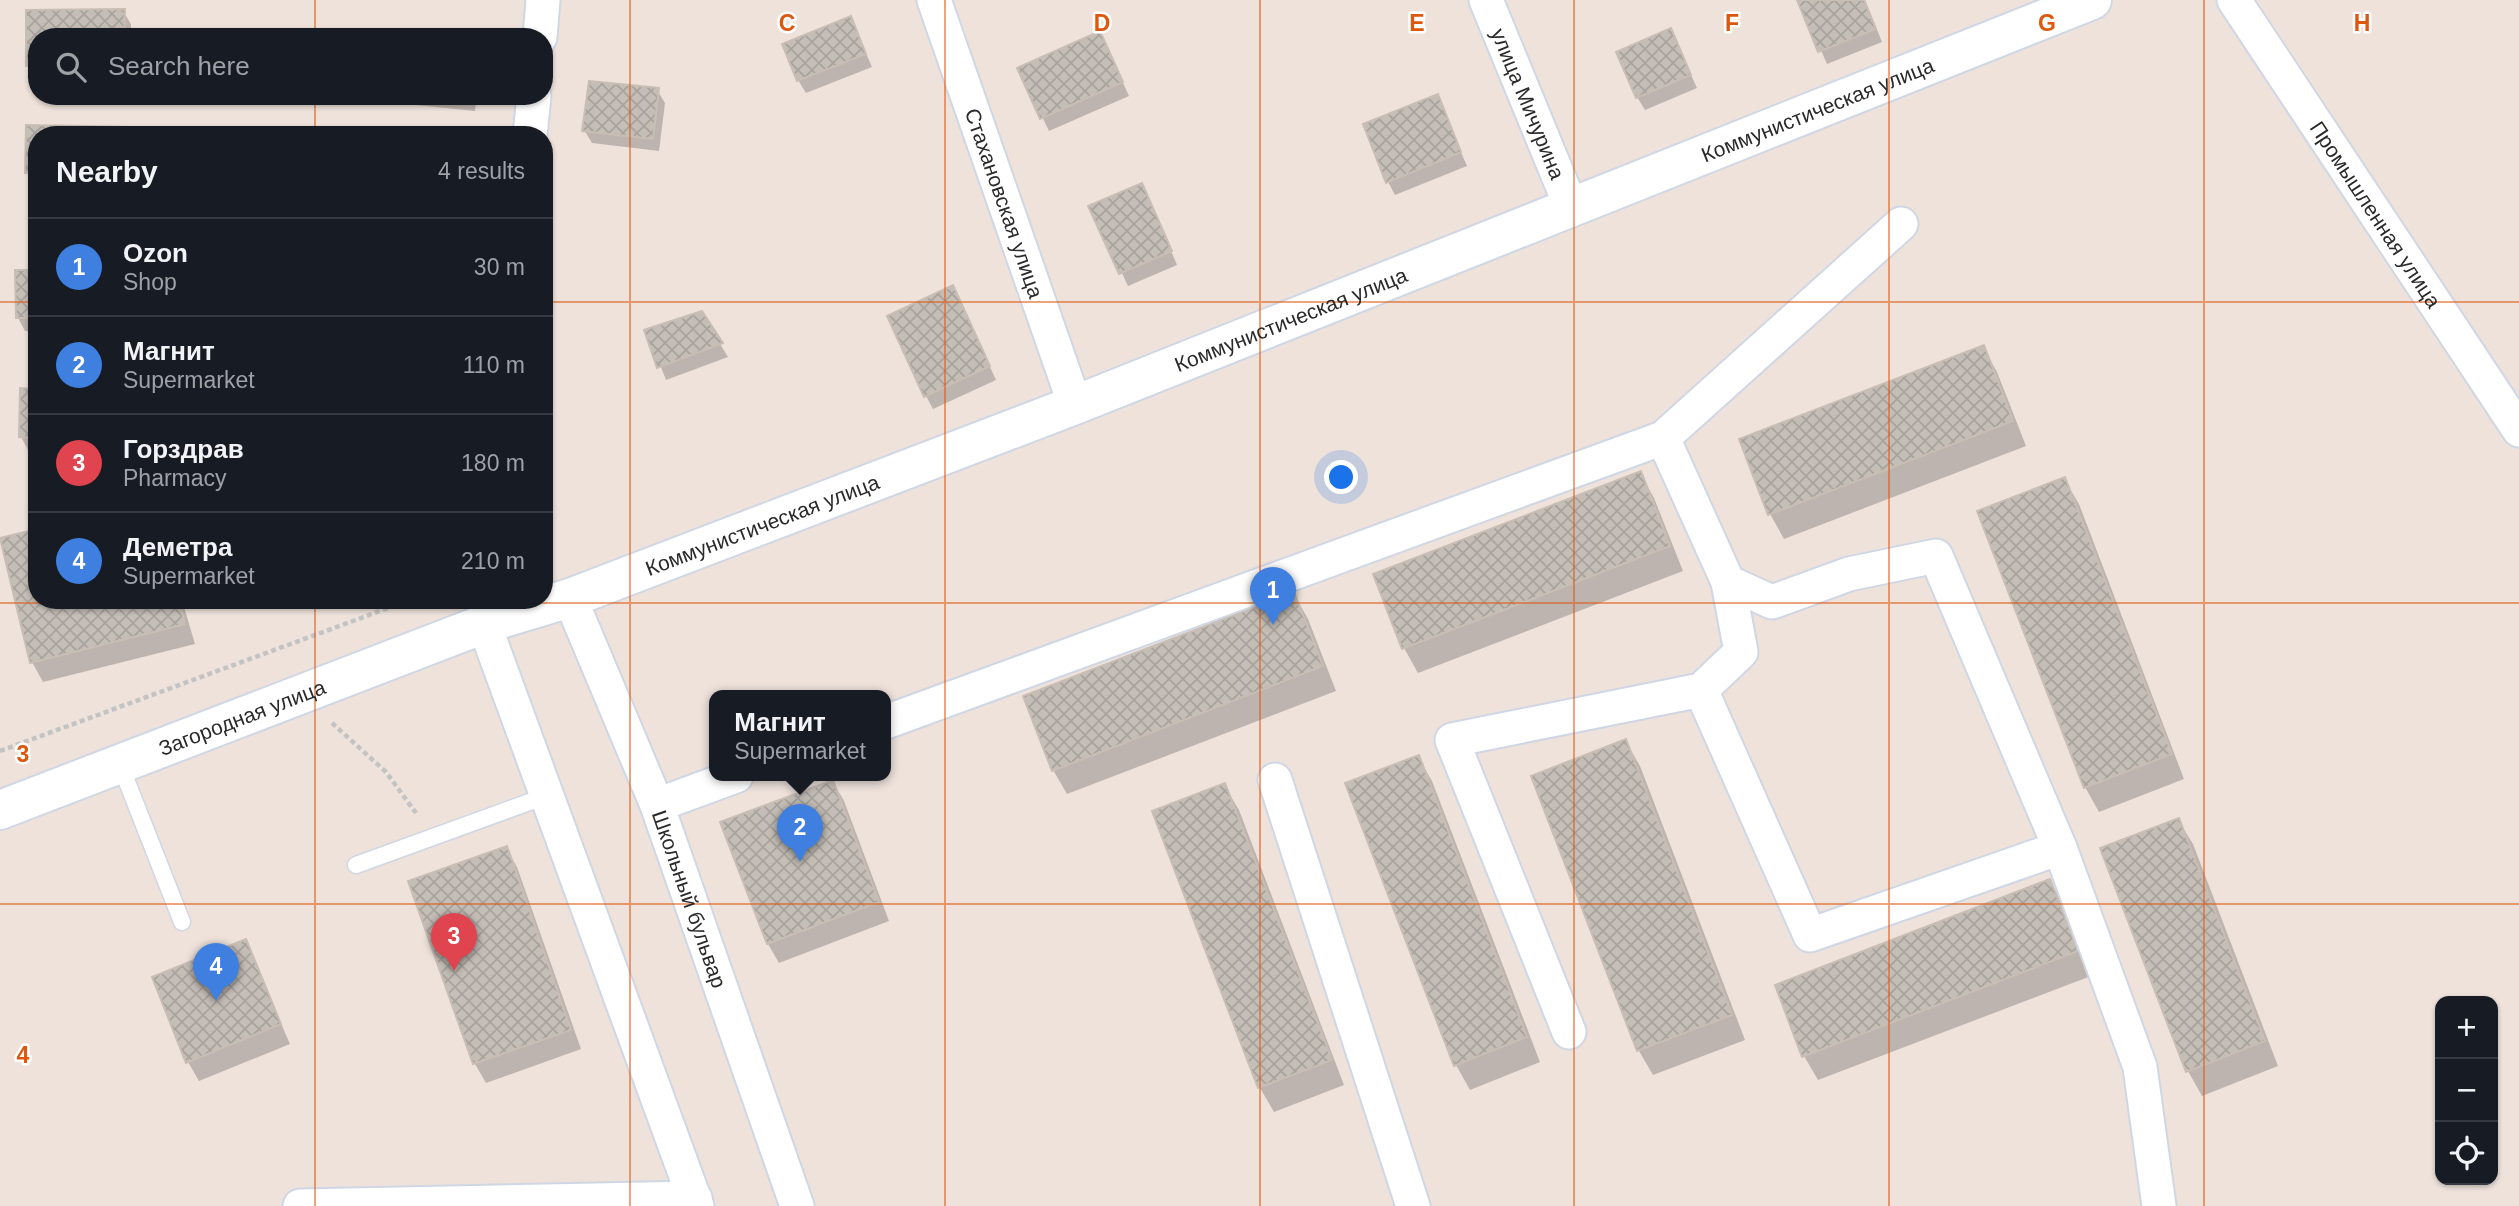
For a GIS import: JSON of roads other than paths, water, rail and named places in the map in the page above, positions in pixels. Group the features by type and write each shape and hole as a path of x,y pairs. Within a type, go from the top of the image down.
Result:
{"street":[{"path":"541,28 543,0"},
{"name":"Стахановская улица","path":"934,0 1075,405"},
{"name":"улица Мичурина","path":"1486,0 1571,207"},
{"name":"Коммунистическая улица","path":"553,601 570,598 1075,405 2092,0"},
{"name":"Промышленная улица","path":"2234,0 2506,396 2519,430"},
{"path":"531,126 533,105"},
{"path":"891,720 1663,438 1901,224"},
{"path":"1569,1032 1452,740 1701,690 1741,652 1728,582 1663,438"},
{"path":"1728,582 1772,602 1849,574 1936,556 2060,848 2140,1068 2159,1206"},
{"name":"Школьный бульвар","path":"570,598 657,805 797,1206"},
{"name":"Коммунистическая улица","path":"485,612 503,609"},
{"path":"300,1206 696,1202 546,796 485,612"},
{"name":"Загородная улица","path":"0,810 302,695 485,612"},
{"path":"1701,690 1810,935 2060,848"},
{"path":"1275,780 1413,1206"},
{"path":"657,805 722,781"}],"lane":[{"path":"120,764 182,922"},
{"path":"356,865 546,796"}],"place":[{"name":"Ozon","path":"1273,625"},
{"name":"Магнит","path":"800,862"},
{"name":"Горздрав","path":"454,971"},
{"name":"Деметра","path":"216,1001"}]}
